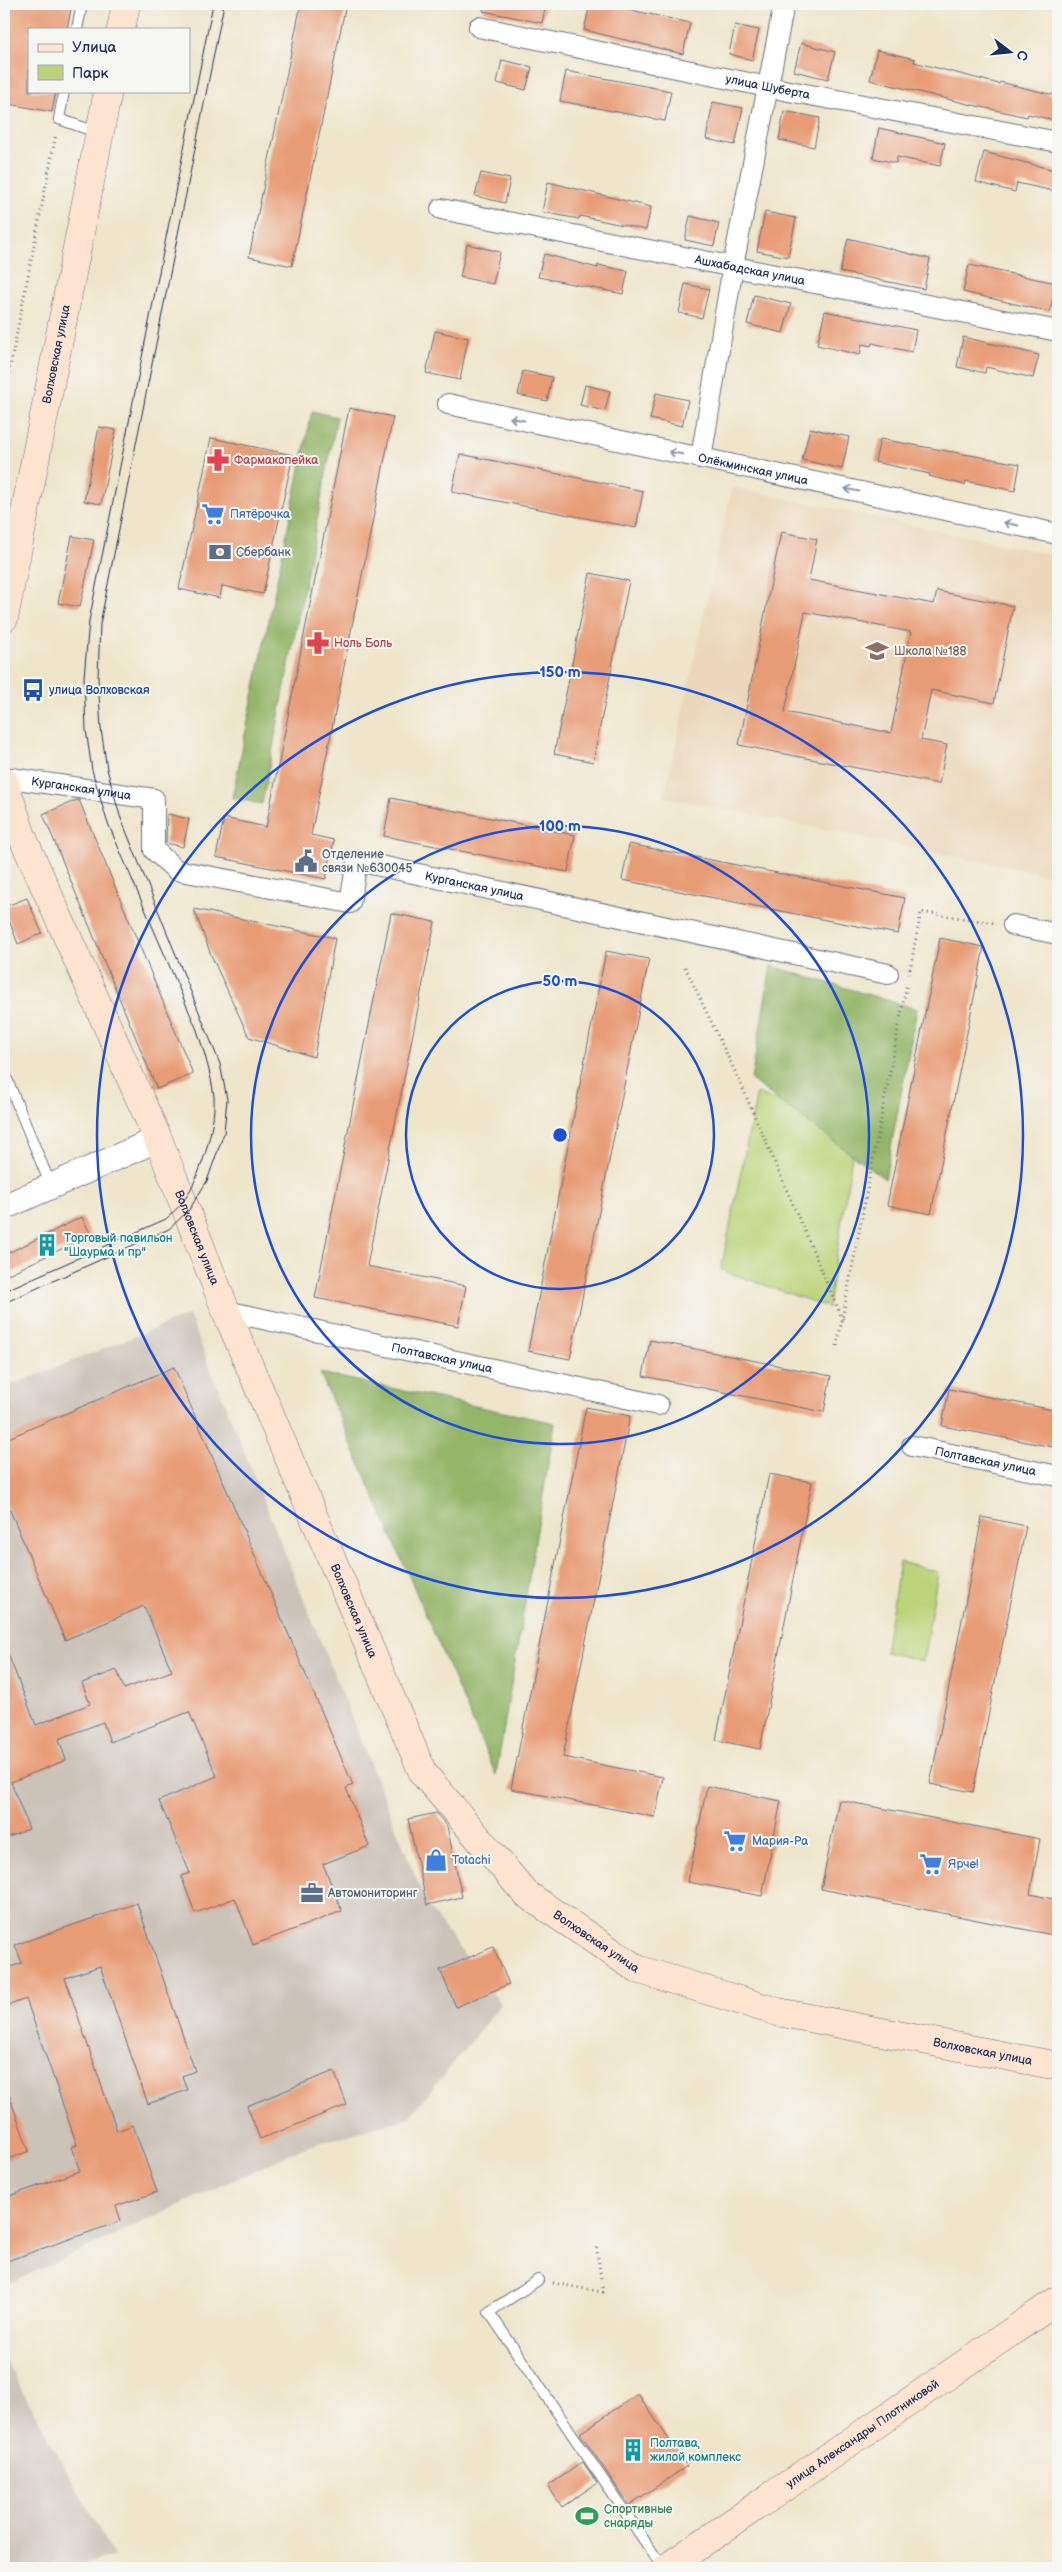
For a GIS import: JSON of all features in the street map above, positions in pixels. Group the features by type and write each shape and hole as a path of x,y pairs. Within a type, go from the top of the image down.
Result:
{"main road":[{"path":"120,28 126,4"},
{"name":"Волховская улица","path":"4,618 108,92"},
{"name":"Волховская улица","path":"4,781 22,836 158,1139 226,1311 423,1773 526,1894 637,1969 778,2012 1058,2066"},
{"name":"улица Александры Плотниковой","path":"664,2568 1058,2300"}],"street":[{"path":"701,458 734,266 784,4"},
{"name":"улица Шуберта","path":"479,27 768,87 1058,142"},
{"name":"Ашхабадская улица","path":"441,209 1058,331"},
{"name":"Олёкминская улица","path":"448,404 1058,534"},
{"name":"Курганская улица","path":"4,777 154,799 154,850 176,870 350,903 357,861 888,974"},
{"path":"1013,925 1058,934"},
{"path":"4,1207 158,1139"},
{"name":"Полтавская улица","path":"226,1311 658,1406"},
{"name":"Полтавская улица","path":"912,1446 1058,1476"}],"lane":[{"path":"77,28 82,4"},
{"path":"64,92 59,119 100,134"},
{"path":"4,1072 51,1187"},
{"path":"538,2280 489,2312 664,2568"}],"path":[{"path":"4,398 59,119"},
{"path":"837,1346 921,912 1013,925"},
{"path":"685,967 739,1080 843,1320"},
{"path":"538,2280 603,2292 596,2244"}],"shaded area":[{"name":"Школа №188","path":"732,487 1058,556 1058,877 664,797"},
{"path":"189,1315 427,1905 501,2004 409,2118 305,2147 4,2286 4,1388"},
{"path":"4,2358 114,2556 63,2568 4,2568"}],"green space":[{"path":"312,411 337,417 262,804 232,798"},
{"path":"771,966 917,1009 885,1179 751,1080"},
{"path":"757,1093 856,1131 828,1307 721,1270"},
{"path":"320,1373 555,1423 496,1775"},
{"path":"900,1562 938,1572 923,1661 885,1652"}],"building":[{"path":"4,4 72,4 67,28 28,28 28,92 56,92 52,112 4,103"},
{"path":"301,4 346,4 292,266 249,257"},
{"path":"484,4 546,4 542,23 483,11"},
{"path":"590,4 604,4 690,23 683,54 584,30"},
{"path":"735,25 759,30 752,60 729,54"},
{"path":"801,43 835,52 828,79 794,71"},
{"path":"877,50 915,59 914,62 999,84 1000,82 1058,96 1058,121 1028,114 1027,117 870,80"},
{"path":"502,60 532,67 526,90 497,83"},
{"path":"566,71 671,91 665,121 560,101"},
{"path":"713,102 743,108 735,145 706,139"},
{"path":"784,111 820,118 814,147 779,140"},
{"path":"879,128 945,143 940,166 897,157 896,163 873,158"},
{"path":"984,152 1058,171 1058,192 1017,183 1015,192 976,182"},
{"path":"481,173 510,179 505,203 475,196"},
{"path":"548,182 651,207 646,230 580,216 579,219 542,212"},
{"path":"765,212 796,218 788,257 757,251"},
{"path":"690,216 719,223 714,246 685,240"},
{"path":"848,238 930,259 924,289 840,272"},
{"path":"467,244 500,252 493,284 460,277"},
{"path":"544,254 598,268 598,265 628,271 623,294 538,277"},
{"path":"969,265 1056,283 1050,312 963,292"},
{"path":"685,284 709,289 702,318 679,313"},
{"path":"754,295 791,304 783,333 747,324"},
{"path":"825,311 916,330 912,352 872,343 871,346 862,344 860,355 817,345"},
{"path":"435,331 468,338 460,380 426,373"},
{"path":"963,337 1039,355 1033,378 986,367 985,373 957,367"},
{"path":"523,371 552,377 547,401 518,395"},
{"path":"585,385 610,391 605,411 580,405"},
{"path":"656,393 688,400 682,426 650,419"},
{"path":"349,408 393,417 311,835 334,840 326,879 216,857 224,818 266,827"},
{"path":"99,427 116,430 101,504 84,501"},
{"path":"810,428 849,437 842,469 802,460"},
{"path":"211,438 293,455 263,594 222,586 220,598 179,589"},
{"path":"880,439 1020,464 1015,491 966,481 965,485 929,476 930,474 875,462"},
{"path":"460,454 643,491 636,528 452,492"},
{"path":"781,532 817,539 809,580 934,604 937,591 1013,606 994,703 931,690 921,740 947,745 939,784 739,745","holes":["805,612 911,632 891,733 785,712"]},
{"path":"72,536 94,540 80,607 58,603"},
{"path":"590,573 629,581 593,762 554,754"},
{"path":"391,798 575,835 568,872 384,836"},
{"path":"79,800 193,1074 157,1089 43,814"},
{"path":"167,814 189,819 183,847 166,843"},
{"path":"629,844 905,898 898,934 622,880"},
{"path":"27,898 42,933 18,944 4,907"},
{"path":"194,909 335,938 314,1057 249,1037 211,955"},
{"path":"391,913 435,922 367,1266 466,1286 458,1326 315,1298"},
{"path":"940,938 984,947 931,1214 887,1205"},
{"path":"606,951 649,959 570,1359 528,1351"},
{"name":"Торговый павильон \"Шаурма и пр\"","path":"82,1217 91,1235 4,1276 4,1255"},
{"path":"650,1340 831,1376 824,1412 643,1376"},
{"path":"174,1367 353,1785 346,1788 369,1846 323,1864 342,1911 253,1945 235,1898 195,1913 181,1876 190,1873 159,1801 217,1776 189,1712 110,1742 103,1722 59,1739 66,1760 11,1782 29,1829 4,1839 4,1644 36,1725 90,1704 82,1683 117,1670 124,1689 172,1671 144,1606 65,1640 4,1496 4,1440"},
{"path":"949,1389 1058,1411 1058,1448 942,1426"},
{"path":"586,1407 630,1416 563,1757 663,1777 655,1817 511,1789"},
{"path":"769,1474 812,1482 760,1749 716,1740"},
{"path":"982,1517 1026,1526 973,1792 930,1784"},
{"name":"Мария-Ра","path":"707,1786 781,1801 762,1896 688,1882"},
{"name":"Ярче!","path":"839,1800 1040,1839 1030,1894 1058,1900 1058,1936 821,1889"},
{"path":"436,1813 447,1826 462,1897 427,1905 408,1819"},
{"path":"137,1903 195,2071 182,2076 187,2090 148,2104 100,1966 65,1978 117,2131 133,2125 157,2192 116,2206 121,2221 4,2262 4,2198 80,2171 71,2147 77,2145 26,1999 4,2007 4,1969 22,1963 15,1945"},
{"path":"493,1947 509,1984 456,2007 440,1970"},
{"path":"334,2071 347,2105 260,2139 247,2106"},
{"path":"4,2087 6,2087 29,2151 4,2161"},
{"name":"Полтава, жилой комплекс","path":"638,2394 687,2466 629,2505 580,2433"},
{"path":"583,2462 597,2483 562,2507 548,2486"}],"tram line":[{"path":"4,1291 166,1219 189,1193 201,1167 210,1137 214,1109 213,1088 197,1030 107,821 92,770 86,730 84,677 89,621 213,4"},
{"path":"4,1303 169,1229 189,1210 207,1181 224,1133 227,1099 220,1064 120,816 107,769 101,729 98,678 100,624 224,4"}],"place":[{"name":"Фармакопейка","path":"218,460"},
{"name":"Пятёрочка","path":"213,514"},
{"name":"Сбербанк","path":"220,552"},
{"name":"Ноль Боль","path":"318,643"},
{"name":"Школа №188","path":"877,651"},
{"name":"улица Волховская","path":"33,690"},
{"name":"Отделение связи №630045","path":"306,861"},
{"name":"Торговый павильон \"Шаурма и пр\"","path":"47,1245"},
{"name":"Мария-Ра","path":"735,1841"},
{"name":"Totachi","path":"436,1860"},
{"name":"Ярче!","path":"931,1864"},
{"name":"Автомониторинг","path":"312,1893"},
{"name":"Полтава, жилой комплекс","path":"633,2450"},
{"name":"Спортивные снаряды","path":"587,2516"}]}
